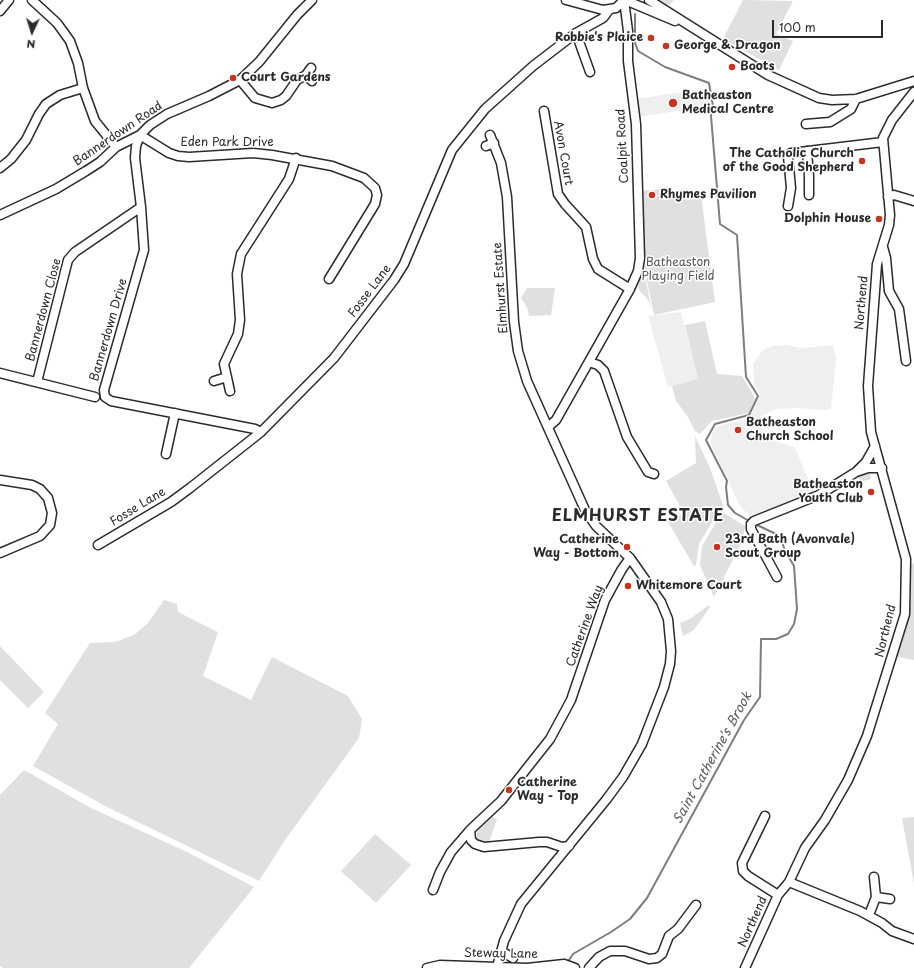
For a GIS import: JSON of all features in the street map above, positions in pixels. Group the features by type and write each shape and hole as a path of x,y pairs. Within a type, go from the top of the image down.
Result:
{"street":[{"path":"0,11 9,0"},
{"path":"32,0 57,23 70,41 78,63 83,88 95,121 116,147"},
{"name":"Bannerdown Road","path":"0,215 56,188 86,171 100,162 116,147 140,135 150,125 167,114 209,96 240,80 259,62 297,15 312,0"},
{"path":"566,0 599,9 609,10 616,8 624,0 689,26"},
{"name":"Coalpit Road","path":"624,0 628,31 628,61 636,124 640,258 638,271 630,289"},
{"path":"649,0 781,82 819,98 832,100 856,99 914,81"},
{"name":"Fosse Lane","path":"98,546 171,502 261,432 334,358 394,280 404,264 452,150 485,109 533,66 576,33 603,18 609,10"},
{"path":"576,33 590,72"},
{"path":"240,80 255,98 272,103 281,100 286,96 297,80 309,78 311,68"},
{"path":"0,168 11,159 26,140 39,114 46,104 60,95 83,88"},
{"path":"788,206 790,188 788,156 791,153 883,140 892,120 914,92"},
{"path":"806,124 830,122 851,109 856,99"},
{"name":"Avon Court","path":"544,111 558,194 586,227 593,259 598,269 630,289"},
{"name":"Bannerdown Drive","path":"140,135 136,146 135,158 144,250 104,390 105,397 111,401 255,429 261,432"},
{"name":"Eden Park Drive","path":"140,135 169,153 178,156 189,157 253,153 296,158 332,166 364,178 375,188 377,195 375,204 329,279"},
{"name":"Northend","path":"747,967 778,895 789,882 805,848 839,796 867,736 905,614 906,559 875,446 869,418 868,386 877,264 889,224 883,140"},
{"name":"Elmhurst Estate","path":"490,141 500,163 507,197 514,322 518,351 527,381 585,510 596,526 630,558"},
{"path":"807,151 809,195"},
{"path":"230,391 224,364 238,334 240,320 237,274 241,254 289,179 296,158"},
{"path":"888,197 894,195 914,201"},
{"name":"Bannerdown Close","path":"37,382 68,260 75,252 141,208"},
{"path":"883,248 886,258 889,291 899,309 906,361"},
{"path":"548,427 556,420 630,289"},
{"path":"589,362 598,365 604,371 627,437 648,472 654,474"},
{"path":"0,373 95,397"},
{"path":"214,381 227,377"},
{"path":"166,454 176,413"},
{"path":"777,577 751,529 752,522 819,496 856,472 866,462 875,446"},
{"path":"856,472 868,468 882,468"},
{"path":"0,480 32,485 40,489 48,498 52,513 50,525 40,536 0,553"},
{"path":"497,967 509,928 521,904 623,777 642,744 658,704 670,664 671,651 668,619 650,584 630,558"},
{"name":"Catherine Way","path":"433,890 440,872 451,852 470,830 501,801 550,739 572,700 605,600 622,569 630,558"},
{"path":"765,816 742,863 743,871 748,876 778,895"},
{"path":"470,830 471,840 474,844 484,847 539,842 548,842 562,847 569,846"},
{"path":"869,916 876,897 874,877"},
{"path":"789,882 869,916 892,931 914,939"},
{"path":"876,897 890,899"},
{"path":"589,968 599,957 610,951 625,951 648,959 657,958 662,954 669,936 678,929 696,905"},
{"path":"501,952 513,958"},
{"name":"Steway Lane","path":"427,968 440,965 527,968 564,964 575,968"}],"shaded area":[{"name":"Batheaston Medical Centre","path":"709,88 711,106 638,117 636,99"},
{"path":"681,312 698,379 668,387 648,316"},
{"name":"Batheaston Church School","path":"787,345 801,348 833,345 836,358 831,409 775,409 761,416 763,436 795,448 815,495 753,519 740,506 711,444 712,434 717,426 750,418 760,394 754,382 753,364 762,351 772,346"}],"green space":[{"path":"651,0 673,1 669,5 660,6"},
{"path":"743,0 793,1 776,34 793,41 779,70 723,39"},
{"name":"Batheaston Playing Field","path":"662,189 662,200 701,195 715,302 654,315 645,272 640,191"},
{"path":"644,272 651,307 647,298 641,293 638,287 640,273"},
{"path":"527,288 555,288 551,315 529,316 527,307 521,298"},
{"path":"705,321 717,374 742,376 755,398 749,413 712,421 700,434 695,431 688,417 676,401 672,386 698,379 685,325"},
{"path":"695,436 710,468 724,508 720,509 699,544 696,565 694,566 668,522 684,513 666,481 696,463"},
{"path":"870,473 871,479 860,482 858,476"},
{"path":"722,512 745,526 742,542 714,597 700,565 702,546"},
{"path":"914,563 914,660 897,657 908,617 911,593 910,565"},
{"path":"164,600 177,604 178,612 218,632 203,676 251,700 272,657 348,696 362,719 359,738 285,840 259,881 107,807 33,766 58,724 45,713 90,643 115,642 134,635 148,623"},
{"path":"709,605 710,607 694,630 683,636 680,623 690,619"},
{"path":"0,646 44,692 28,708 0,680"},
{"path":"24,770 89,807 189,853 254,887 189,968 3,968 0,966 0,795"},
{"path":"491,816 497,819 489,842 481,842 477,839 476,828"},
{"path":"914,817 914,884 902,818"},
{"path":"375,834 411,865 376,903 341,871"}],"waterway":[{"name":"Saint Catherine's Brook","path":"635,14 635,43 638,51 665,67 709,83 713,106 711,116 720,224 737,235 746,377 758,396 749,415 715,424 706,440 727,481 726,487 728,505 735,513 751,522"},
{"name":"Saint Catherine's Brook","path":"567,963 573,954 630,919 647,898 744,720 760,697 761,639 776,639 788,634 794,624 797,609 794,566 785,551 780,536 755,524"}],"place":[{"name":"Robbie's Plaice","path":"651,38"},
{"name":"George & Dragon","path":"666,46"},
{"name":"Boots","path":"732,67"},
{"name":"Court Gardens","path":"233,78"},
{"name":"Batheaston Medical Centre","path":"673,103"},
{"name":"The Catholic Church of the Good Shepherd","path":"862,161"},
{"name":"Rhymes Pavilion","path":"652,195"},
{"name":"Dolphin House","path":"879,219"},
{"name":"Batheaston Church School","path":"738,430"},
{"name":"Batheaston Youth Club","path":"871,492"},
{"name":"Catherine Way - Bottom","path":"627,547"},
{"name":"23rd Bath (Avonvale) Scout Group","path":"717,547"},
{"name":"Whitemore Court","path":"628,586"},
{"name":"Catherine Way - Top","path":"509,790"}],"district":[{"name":"ELMHURST ESTATE","path":"638,517"}]}
